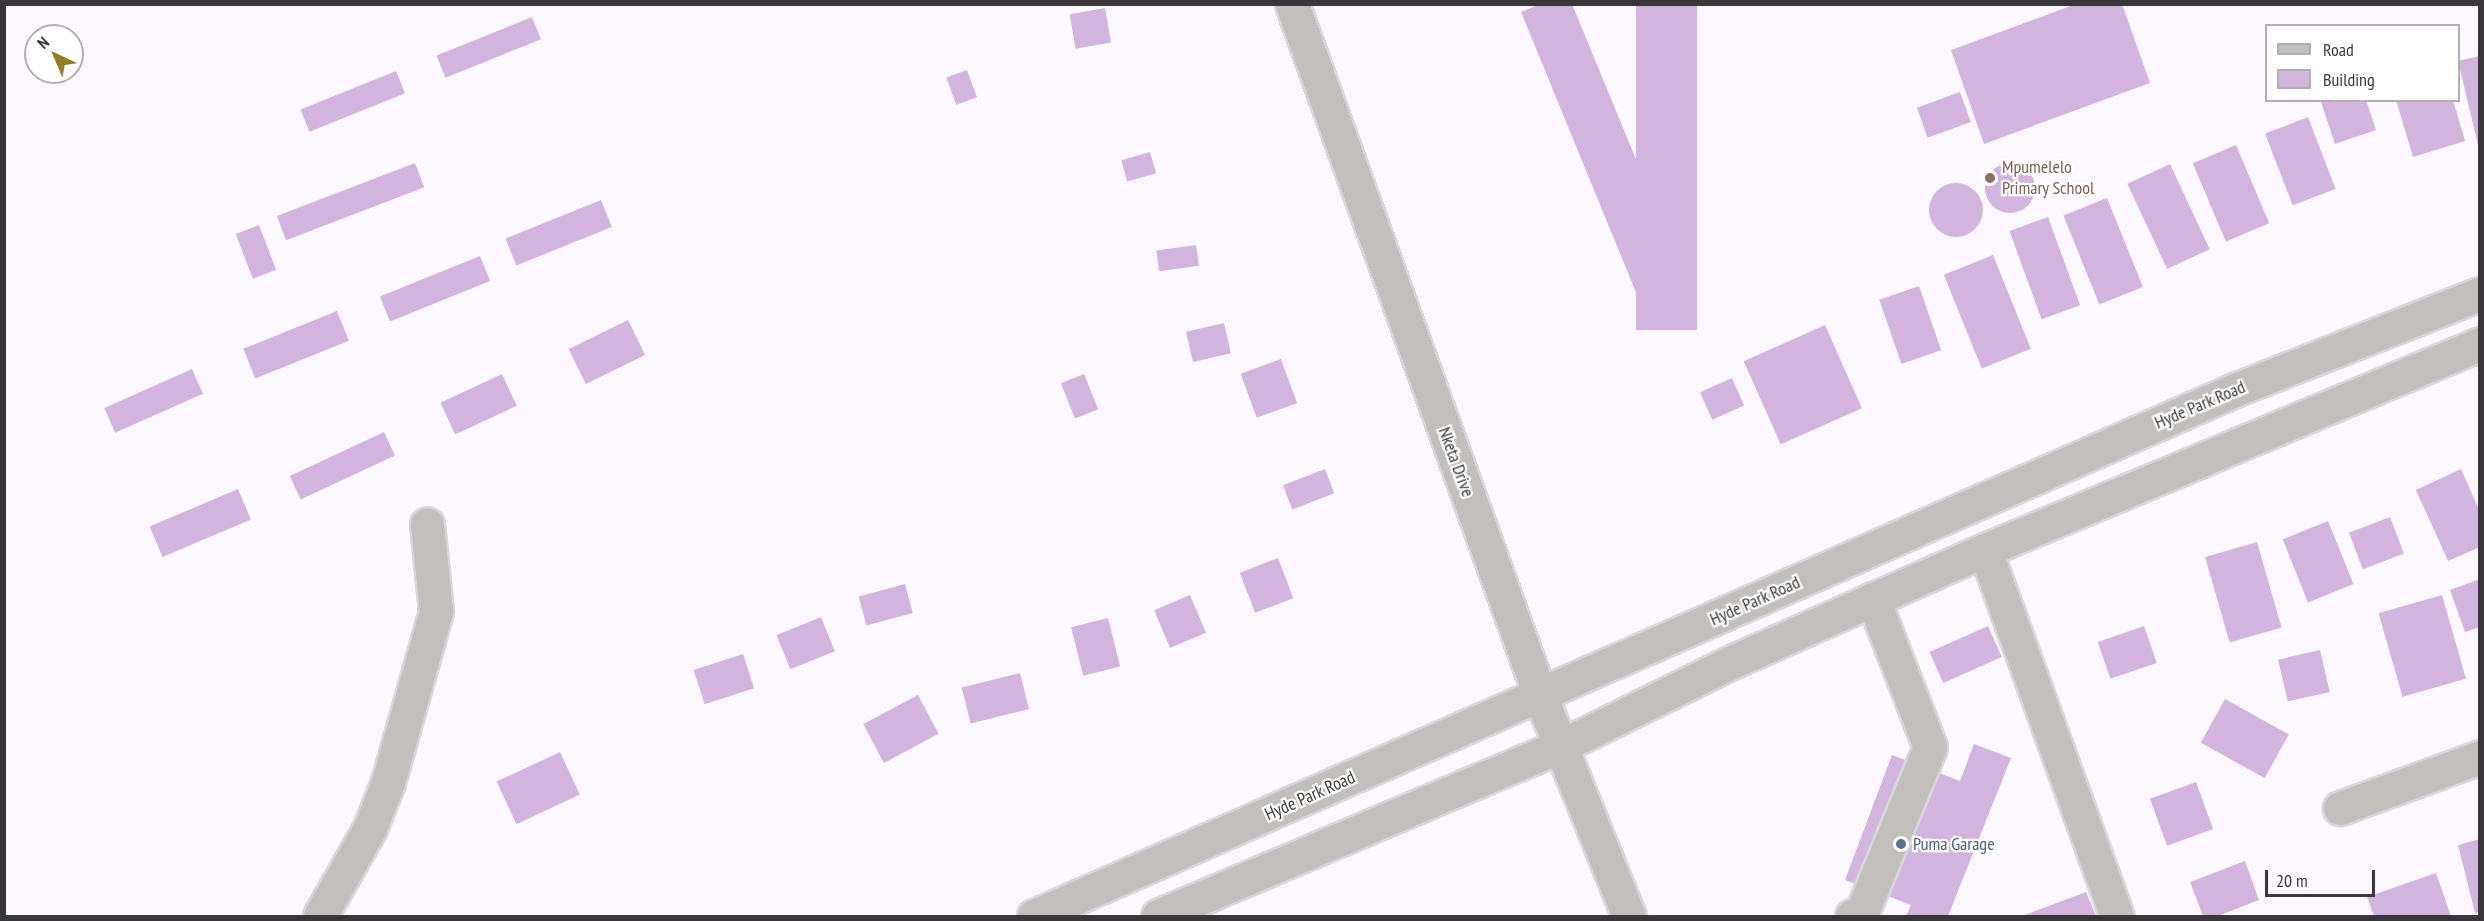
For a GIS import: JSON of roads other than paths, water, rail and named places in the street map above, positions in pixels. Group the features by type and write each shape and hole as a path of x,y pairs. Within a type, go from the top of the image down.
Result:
{"street":[{"name":"Nketa Drive","path":"1292,4 1540,695 1629,916"},
{"name":"Hyde Park Road","path":"1034,916 2237,389 2480,294"},
{"path":"1158,916 1561,746 1873,599 1985,550 2480,344"},
{"path":"320,916 370,828 388,782 436,611 427,524"},
{"path":"1985,550 2116,916"},
{"path":"1852,916 1862,912 1930,747 1873,599"},
{"path":"2340,808 2480,758"}],"place":[{"name":"Mpumelelo Primary School","path":"1990,178"},
{"name":"Puma Garage","path":"1901,844"}]}
